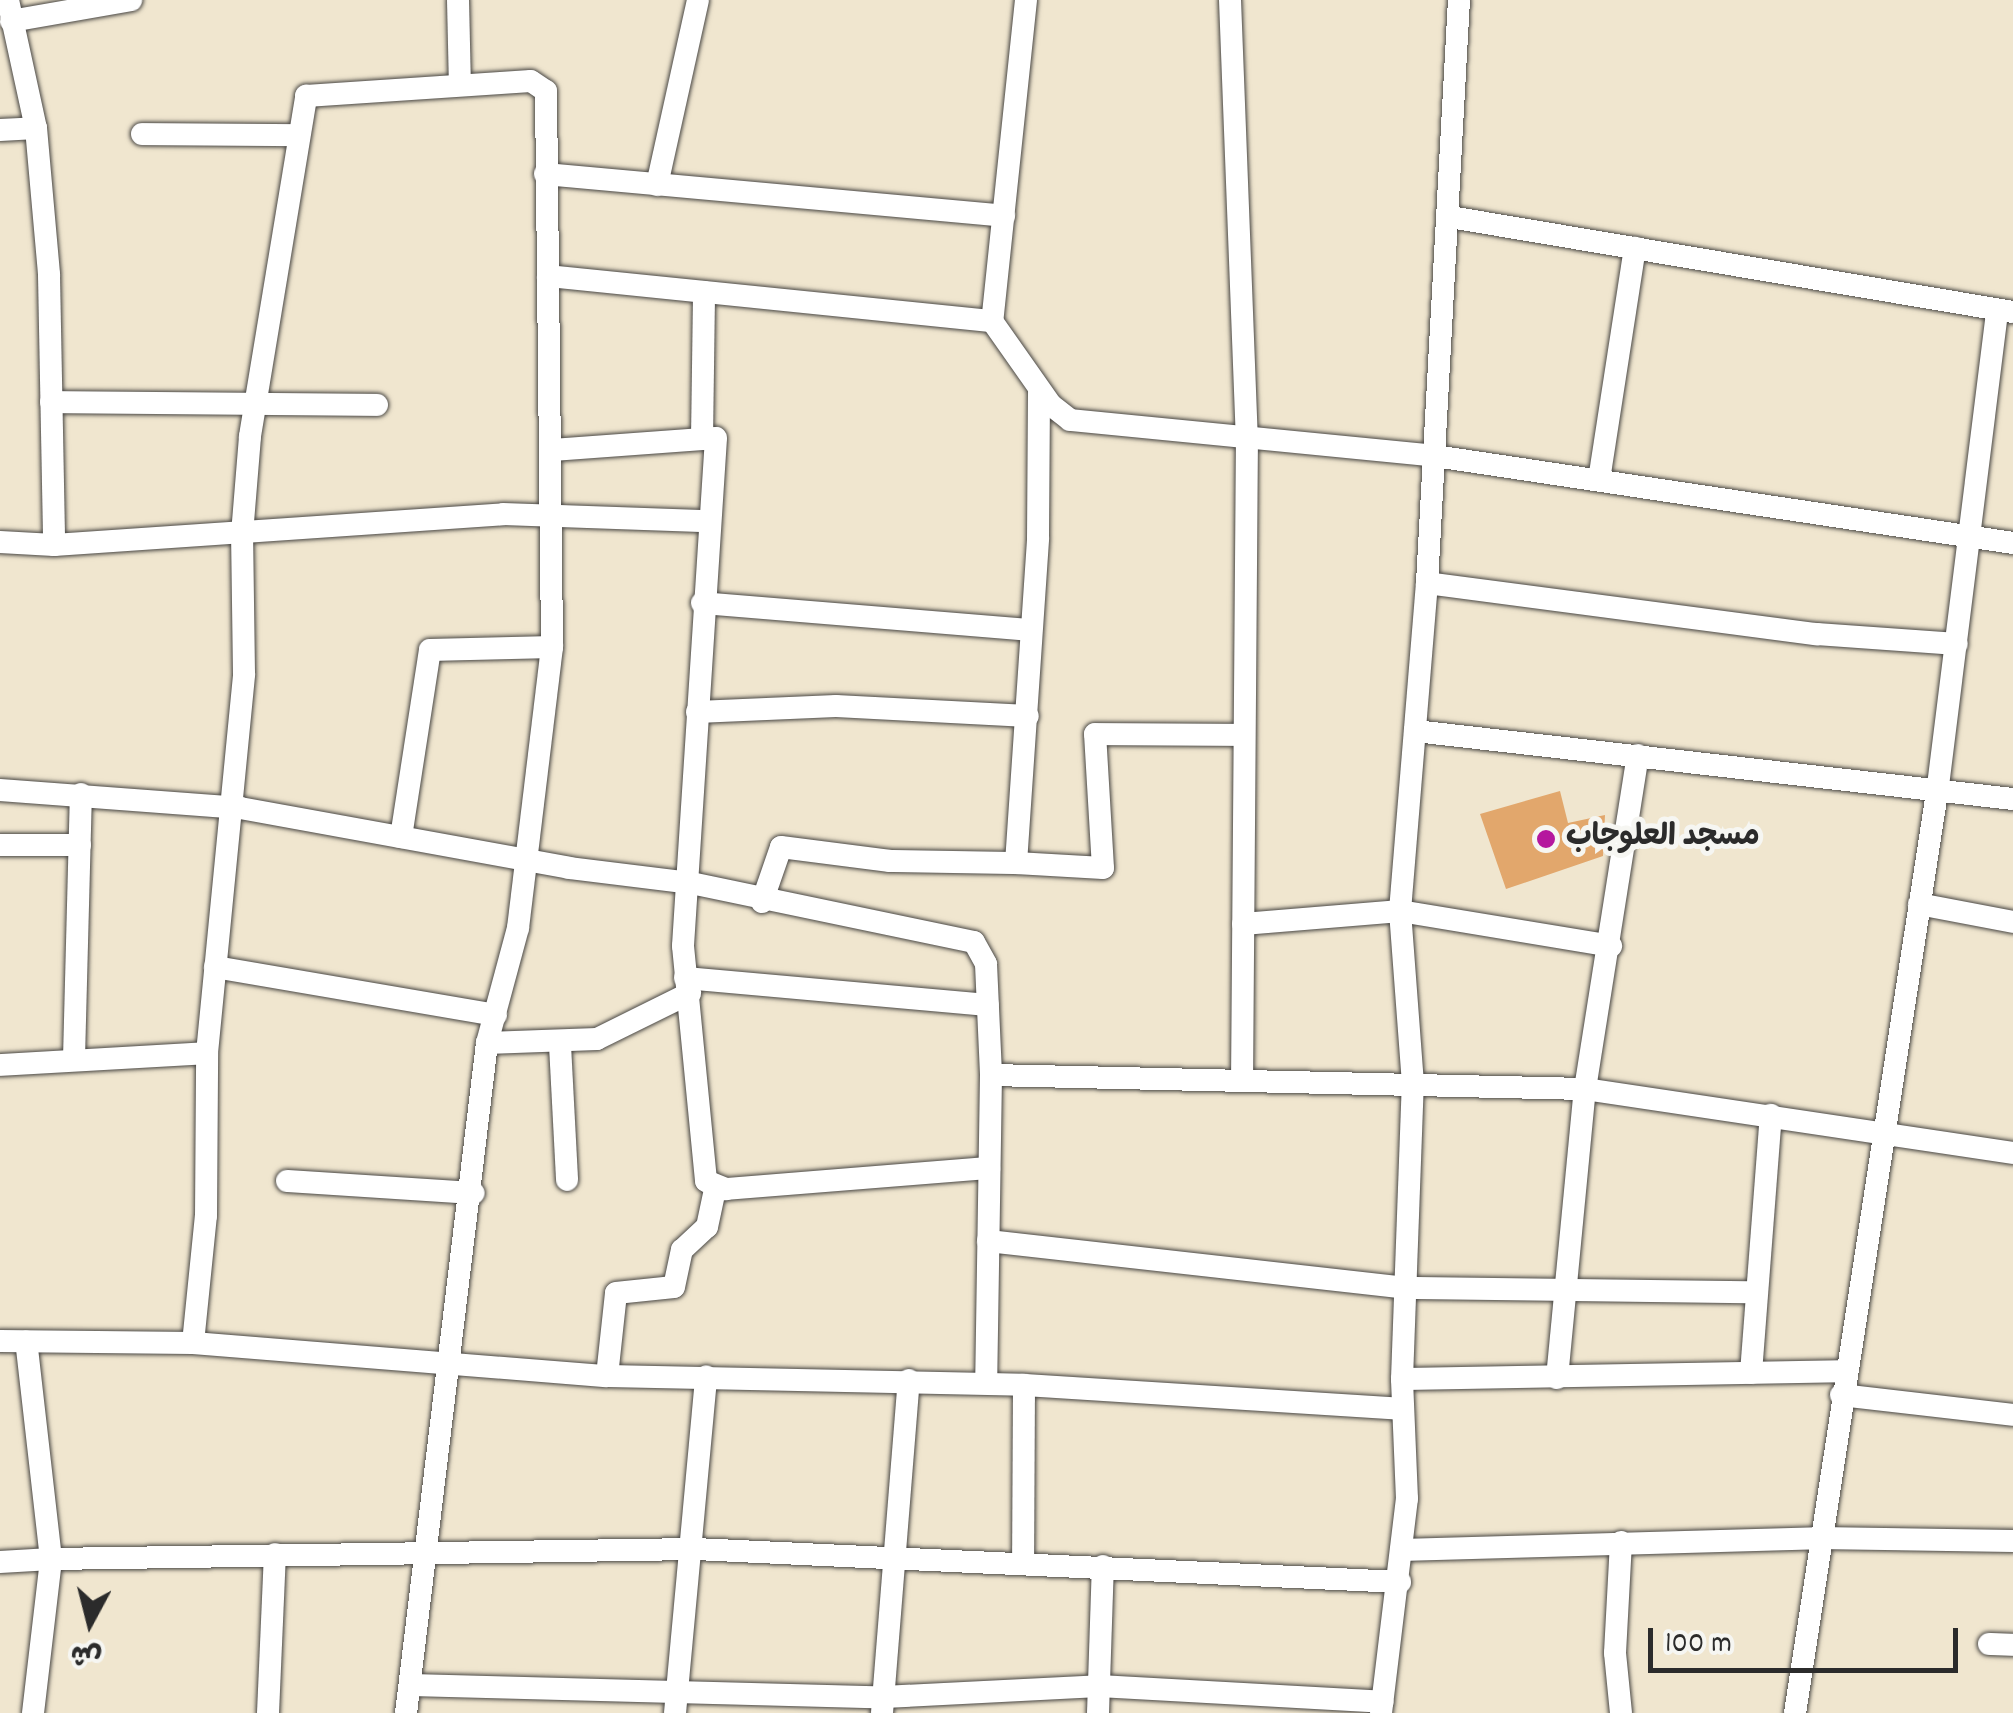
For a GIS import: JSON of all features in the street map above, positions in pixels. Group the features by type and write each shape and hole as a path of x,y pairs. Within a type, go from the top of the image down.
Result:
{"street":[{"path":"54,545 51,402 36,128 10,11 131,0"},
{"path":"458,0 460,85"},
{"path":"658,184 698,0"},
{"path":"1026,0 992,322 1039,390 1070,420 1248,434 1435,456 2013,543"},
{"path":"1230,0 1248,434 1242,1081"},
{"path":"411,1685 676,1702 883,1705 1099,1686 1382,1708 1407,1500 1401,1409 1413,1084 1400,911 1427,583 1450,217 1458,0"},
{"path":"193,1343 206,1216 207,1053 244,674 242,534 255,401 298,134 309,93 540,84 546,92 555,516 552,647 528,859 487,1043 474,1193 445,1368 428,1550 406,1713"},
{"path":"0,130 36,128"},
{"path":"142,134 298,134"},
{"path":"545,174 1004,216"},
{"path":"1450,217 2005,312 1938,786 1818,1538 1795,1713"},
{"path":"1599,480 1635,248"},
{"path":"548,276 992,322"},
{"path":"702,439 704,292"},
{"path":"1016,863 1028,716 1039,390"},
{"path":"51,402 145,406 255,401 377,405"},
{"path":"553,450 716,438 702,603 687,986 706,1181 715,1188 989,1168"},
{"path":"0,542 54,545 555,516 708,521"},
{"path":"1427,583 1817,634 1956,644"},
{"path":"702,603 1030,630"},
{"path":"401,836 430,650 552,647"},
{"path":"697,712 836,706 1028,716"},
{"path":"1415,731 1938,786 2013,799"},
{"path":"762,902 781,847 890,860 1103,868 1094,734 1244,735"},
{"path":"1557,1378 1584,1089 1611,946 1638,755"},
{"path":"0,790 230,807 691,883 762,902 974,942 986,964 991,1076 986,1381"},
{"path":"74,1058 81,794"},
{"path":"0,845 80,845"},
{"path":"1919,904 2013,922"},
{"path":"1243,924 1400,911 1611,946"},
{"path":"215,967 496,1016"},
{"path":"487,1043 560,1045 630,1028 687,986 988,1005"},
{"path":"560,1045 567,1180"},
{"path":"0,1065 207,1053"},
{"path":"991,1076 1584,1089 2013,1152"},
{"path":"1751,1374 1771,1115"},
{"path":"287,1180 474,1193"},
{"path":"607,1376 616,1293 674,1287 682,1250 707,1227 715,1188"},
{"path":"988,1241 1408,1288 1757,1292"},
{"path":"0,1341 193,1343 445,1368 607,1376 986,1381 1401,1409"},
{"path":"26,1341 51,1559 33,1713"},
{"path":"1402,1379 1844,1371"},
{"path":"676,1702 695,1549 706,1376"},
{"path":"883,1705 891,1553 909,1380"},
{"path":"1022,1562 1024,1384"},
{"path":"1841,1395 2013,1415"},
{"path":"1402,1550 1818,1538 2013,1542"},
{"path":"1621,1542 1615,1653 1621,1713"},
{"path":"0,1562 428,1550 695,1549 891,1553 1400,1582"},
{"path":"268,1713 276,1554"},
{"path":"1098,1713 1103,1566"},
{"path":"1989,1644 2013,1645"}],"building":[{"name":"مسجد العلوجاب","path":"1560,791 1568,823 1605,815 1603,856 1506,889 1480,814"}],"place":[{"name":"مسجد العلوجاب","path":"1546,839"}]}
